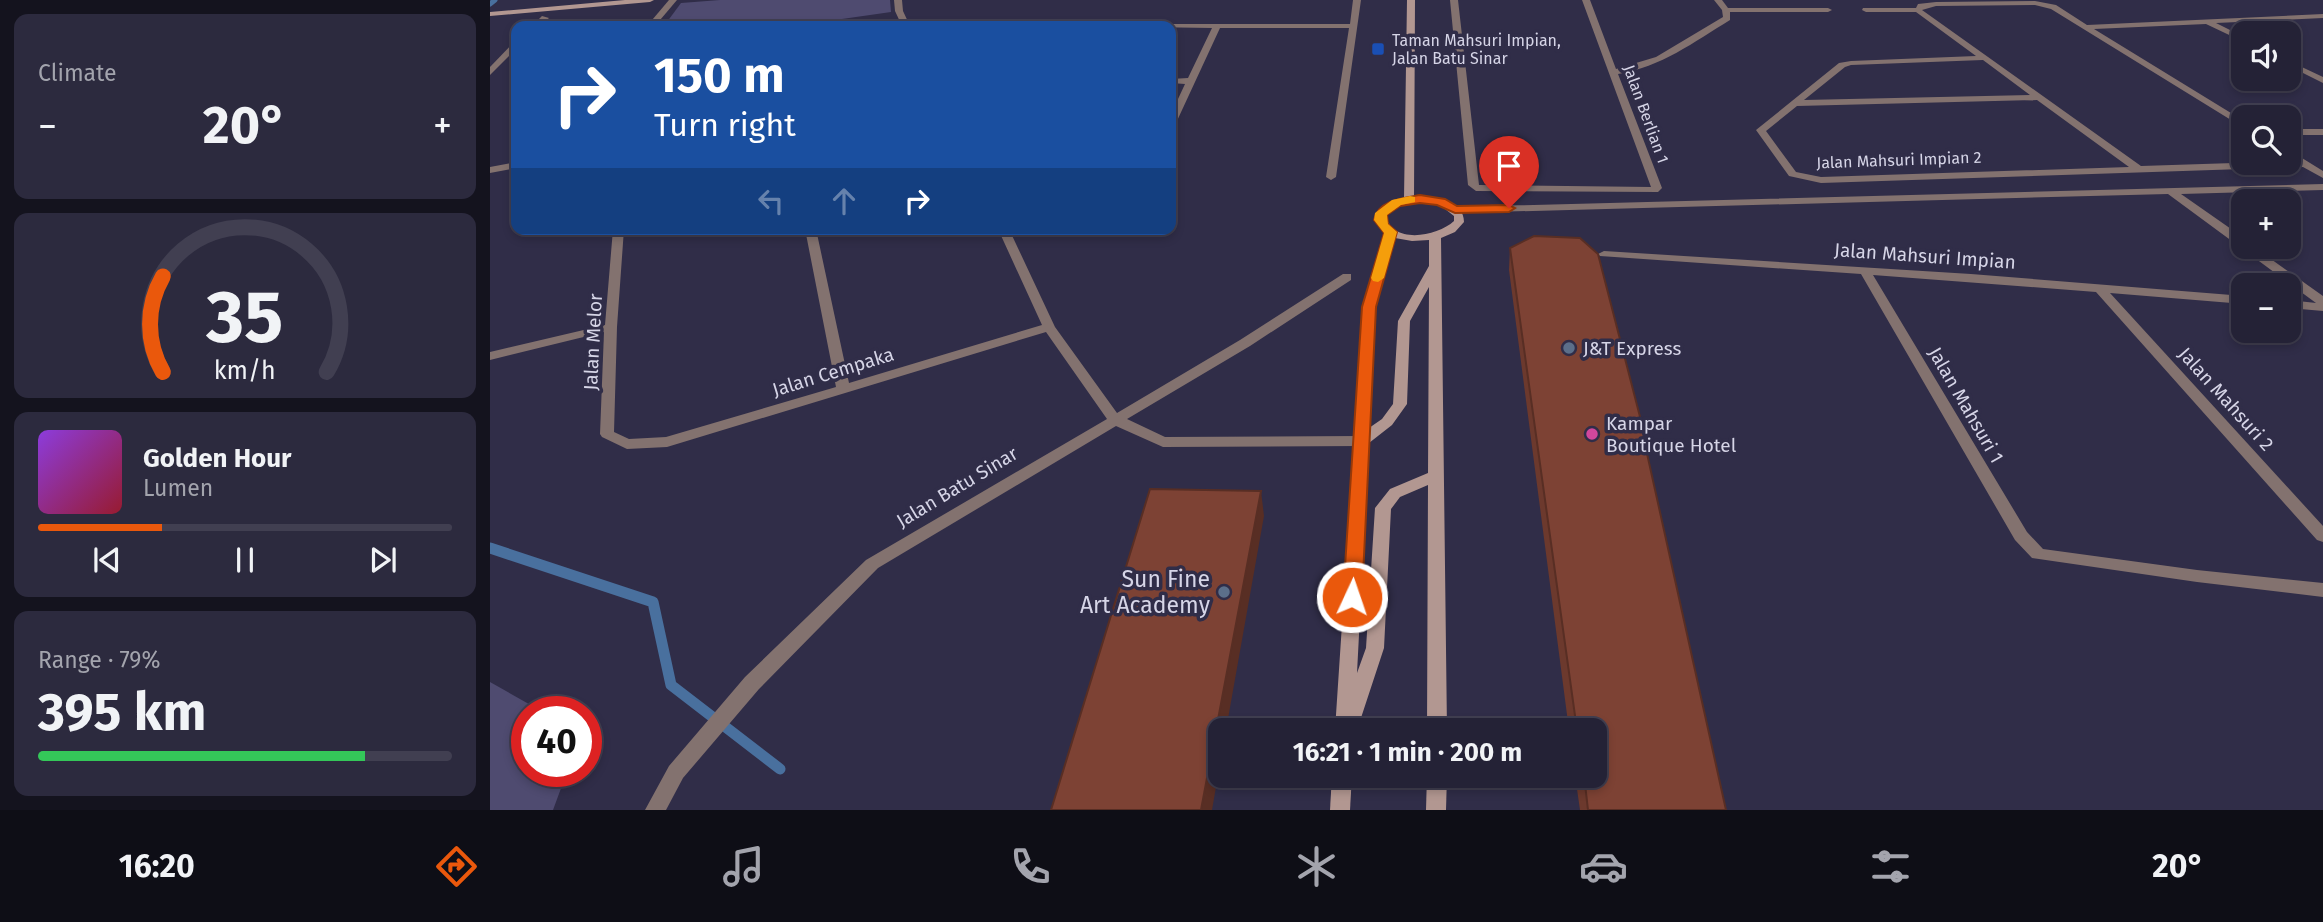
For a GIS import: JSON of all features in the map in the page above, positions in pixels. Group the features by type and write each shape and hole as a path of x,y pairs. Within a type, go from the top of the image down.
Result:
{"street":[{"path":"490,14 650,0"},
{"path":"655,21 673,0"},
{"path":"898,0 904,21"},
{"path":"1331,177 1357,0"},
{"path":"1409,200 1411,0"},
{"name":"Jalan Berlian 1","path":"1454,0 1473,185 1482,190 1657,188 1586,0"},
{"path":"1614,72 1634,70 1652,64 1727,18 1726,10 1718,0"},
{"path":"1866,10 1918,10 1937,4 2042,4 2053,7 2231,117"},
{"path":"1726,10 1828,10"},
{"path":"1918,10 2137,168 2305,164"},
{"path":"2085,27 2323,16"},
{"path":"542,21 545,18"},
{"path":"2207,22 2231,34"},
{"path":"1176,26 1354,26"},
{"path":"1176,112 1217,26"},
{"path":"490,72 511,50"},
{"name":"Jalan Mahsuri Impian 2","path":"1984,58 1851,62 1842,65 1761,130 1793,174 1805,178 2137,168"},
{"path":"2301,69 2323,80"},
{"path":"1176,81 1191,81"},
{"path":"1797,103 2038,97"},
{"path":"2301,132 2323,132"},
{"path":"2301,161 2323,175"},
{"path":"490,170 511,166"},
{"path":"1455,210 2323,187"},
{"path":"2170,191 2231,235"},
{"path":"1409,200 1440,202 1455,210 1459,216 1455,228 1435,237 1412,238 1391,232 1383,226 1381,213 1387,207 1409,200"},
{"path":"1348,718 1369,307 1391,232"},
{"name":"Jalan Melor","path":"619,235 611,327 607,434 627,444"},
{"path":"811,235 843,389"},
{"path":"1006,235 1049,327 1114,419 1163,442 1361,441 1387,422 1400,404 1404,321 1435,267"},
{"path":"1435,237 1437,718"},
{"name":"Jalan Mahsuri Impian","path":"1604,254 2231,299"},
{"path":"2264,259 2323,304"},
{"name":"Jalan Mahsuri 1","path":"1865,271 2021,536 2038,554 2323,590"},
{"name":"Jalan Batu Sinar","path":"655,810 676,772 752,683 872,564 1245,343 1347,277"},
{"name":"Jalan Mahsuri 2","path":"2100,289 2323,536"},
{"path":"2301,304 2323,304"},
{"path":"490,356 611,327"},
{"name":"Jalan Cempaka","path":"627,444 667,442 1049,327"},
{"path":"1351,718 1375,648 1383,508 1395,493 1437,475"},
{"path":"1340,810 1341,788"},
{"path":"1436,810 1437,788"}],"shaded area":[{"path":"720,0 890,0 891,12 828,21 668,21 681,3"},
{"path":"490,682 515,696 511,696 511,787 561,787 553,810 490,810"}],"building":[{"path":"1534,236 1580,238 1598,254 1646,440 1726,810 1588,810 1585,788 1607,788 1607,718 1575,718 1510,248"},
{"path":"1150,489 1261,491 1218,718 1208,718 1208,773 1201,810 1051,810"}],"waterway":[{"path":"490,4 495,0"},
{"path":"490,548 653,602 671,685 780,769"}],"slow traffic":[{"path":"1378,278 1391,232 1383,226 1381,213 1397,202 1410,200"}],"place":[{"name":"Taman Mahsuri Impian, Jalan Batu Sinar","path":"1378,49"},
{"name":"J&T Express","path":"1569,348"},
{"name":"Kampar Boutique Hotel","path":"1592,434"},
{"name":"Sun Fine Art Academy","path":"1224,592"}],"route":[{"path":"1352,597 1369,307 1391,232 1383,226 1381,213 1397,202 1420,199 1440,202 1455,210 1509,208"}]}
